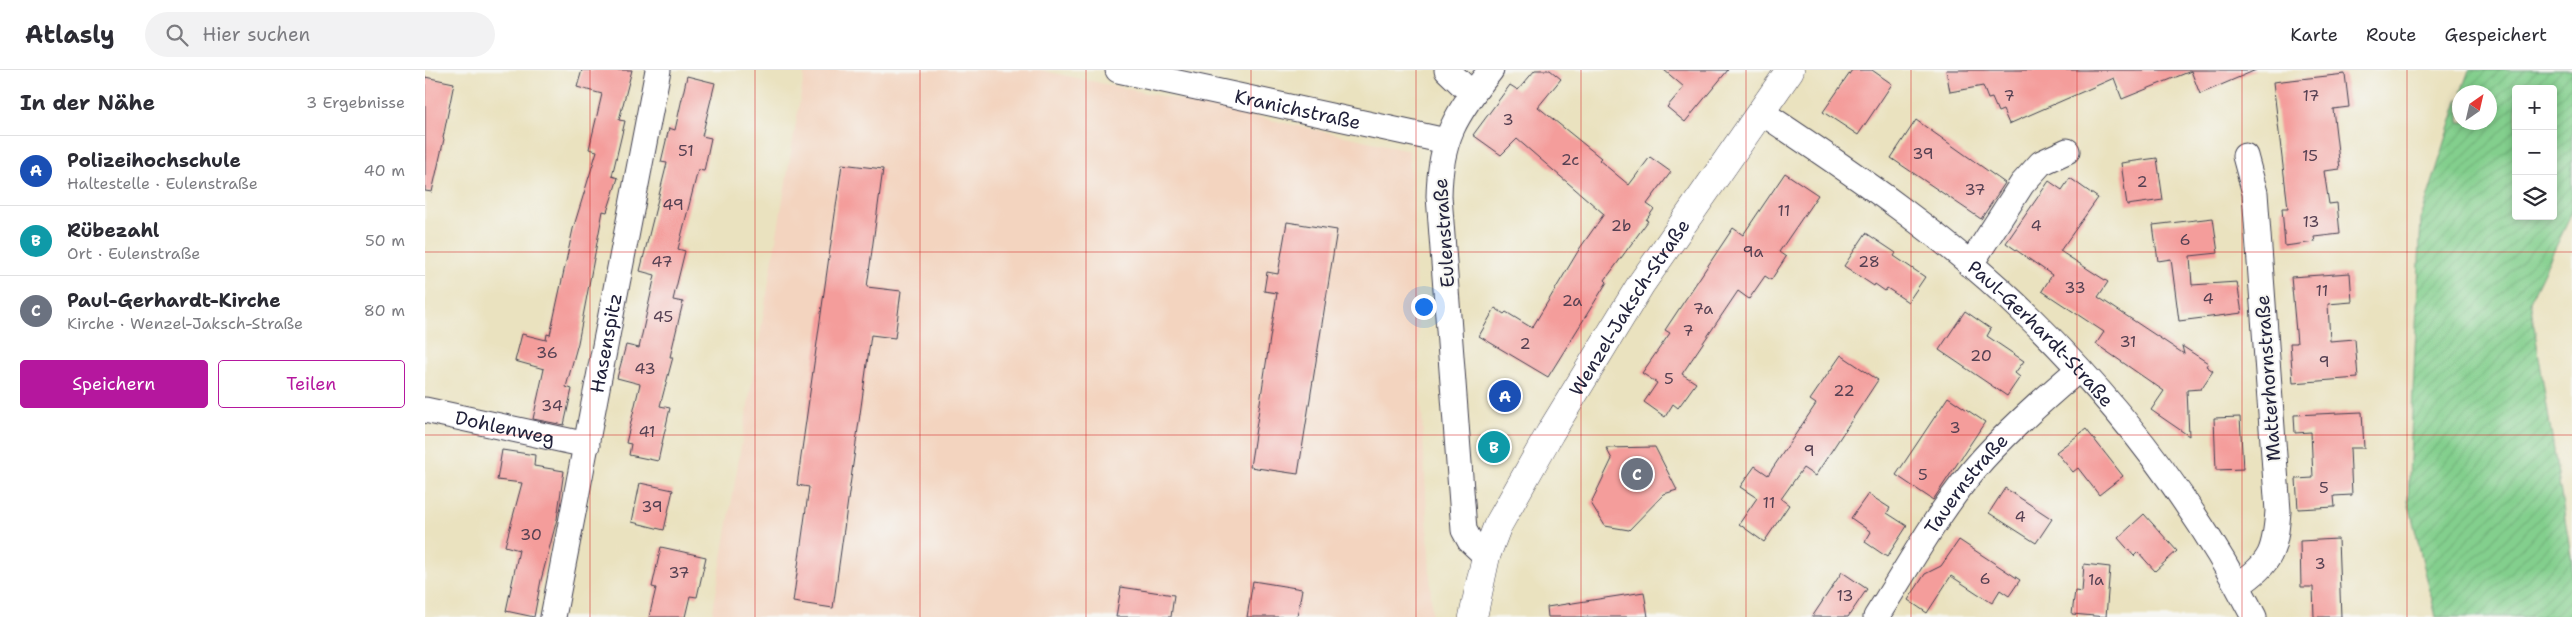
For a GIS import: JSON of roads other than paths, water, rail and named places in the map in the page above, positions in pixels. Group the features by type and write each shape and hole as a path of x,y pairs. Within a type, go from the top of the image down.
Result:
{"street":[{"name":"Hasenspitz","path":"553,617 658,70"},
{"name":"Kranichstraße","path":"1118,70 1172,75 1446,141"},
{"path":"1447,70 1472,94"},
{"name":"Eulenstraße","path":"1486,556 1470,541 1464,530 1439,196 1440,167 1446,141 1455,118 1491,70"},
{"name":"Wenzel-Jaksch-Straße","path":"1473,617 1486,556 1497,527 1616,322 1790,70"},
{"name":"Paul-Gerhardt-Straße","path":"1761,112 1885,197 1970,265 2031,319 2121,419 2163,472 2215,545 2254,617"},
{"path":"1970,265 2022,184 2041,163 2067,151"},
{"name":"Matterhornstraße","path":"2238,585 2254,575 2267,562 2273,549 2277,511 2255,194 2245,156"},
{"name":"Tauernstraße","path":"1875,617 1938,520 1983,460 2013,428 2078,370"},
{"name":"Dohlenweg","path":"425,410 587,445"}],"place":[{"name":"Polizeihochschule","path":"1505,396"},
{"name":"Rübezahl","path":"1494,447"},
{"name":"Paul-Gerhardt-Kirche","path":"1637,474"}]}
